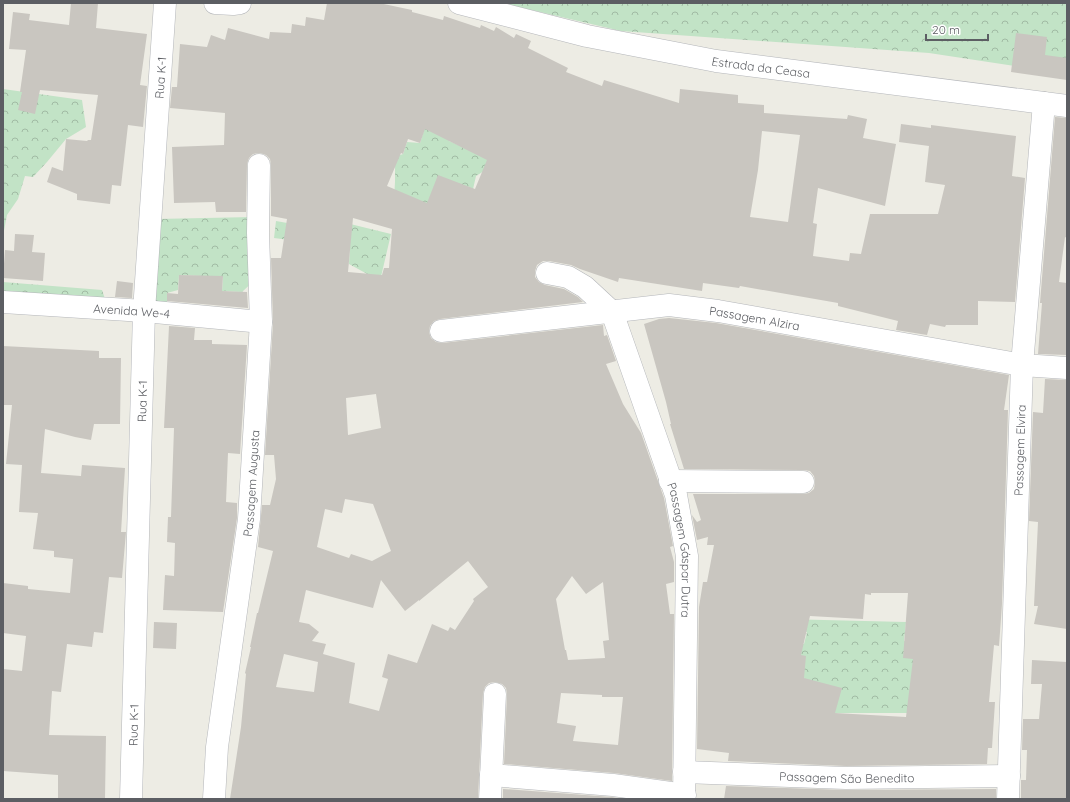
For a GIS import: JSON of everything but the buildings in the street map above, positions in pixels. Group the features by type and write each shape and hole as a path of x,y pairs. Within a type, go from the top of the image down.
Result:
{"street":[{"name":"Rua K-1","path":"131,799 144,311 165,3"},
{"path":"215,3 240,3"},
{"name":"Estrada da Ceasa","path":"459,3 587,36 716,61 1067,106"},
{"name":"Passagem Elvira","path":"1008,799 1022,365 1044,103"},
{"name":"Passagem Augusta","path":"214,799 217,747 248,519 261,322 258,233 259,165"},
{"path":"547,274 568,278 584,287 612,312"},
{"name":"Avenida We-4","path":"3,302 144,311 261,322"},
{"name":"Passagem Alzira","path":"441,331 669,305 718,311 1022,365 1067,368"},
{"name":"Passagem Gáspar Dutra","path":"612,312 676,495 687,556 684,772 685,797"},
{"path":"670,481 803,482"},
{"path":"490,799 495,694"},
{"name":"Passagem São Benedito","path":"684,772 846,778 1009,776"},
{"path":"491,775 613,785 685,797"}],"green space":[{"path":"502,3 1067,3 1067,74 929,53 621,31"},
{"path":"3,89 82,100 86,127 66,139 33,177 25,176 18,199 7,215 3,236"},
{"path":"427,121 454,131 449,141 479,154 505,158 476,176 471,198 428,214 393,215 395,157 403,154 407,142 420,143"},
{"path":"253,217 259,276 242,292 222,291 223,277 179,275 178,290 167,293 167,307 150,305 156,219"},
{"path":"334,220 391,234 380,281 349,264 350,248 274,238 276,221 327,230"},
{"path":"3,282 102,290 106,302 3,294"},
{"path":"783,619 906,622 904,641 953,642 907,713 835,713 821,722 795,654 795,644 804,644 807,632 773,628"}]}
